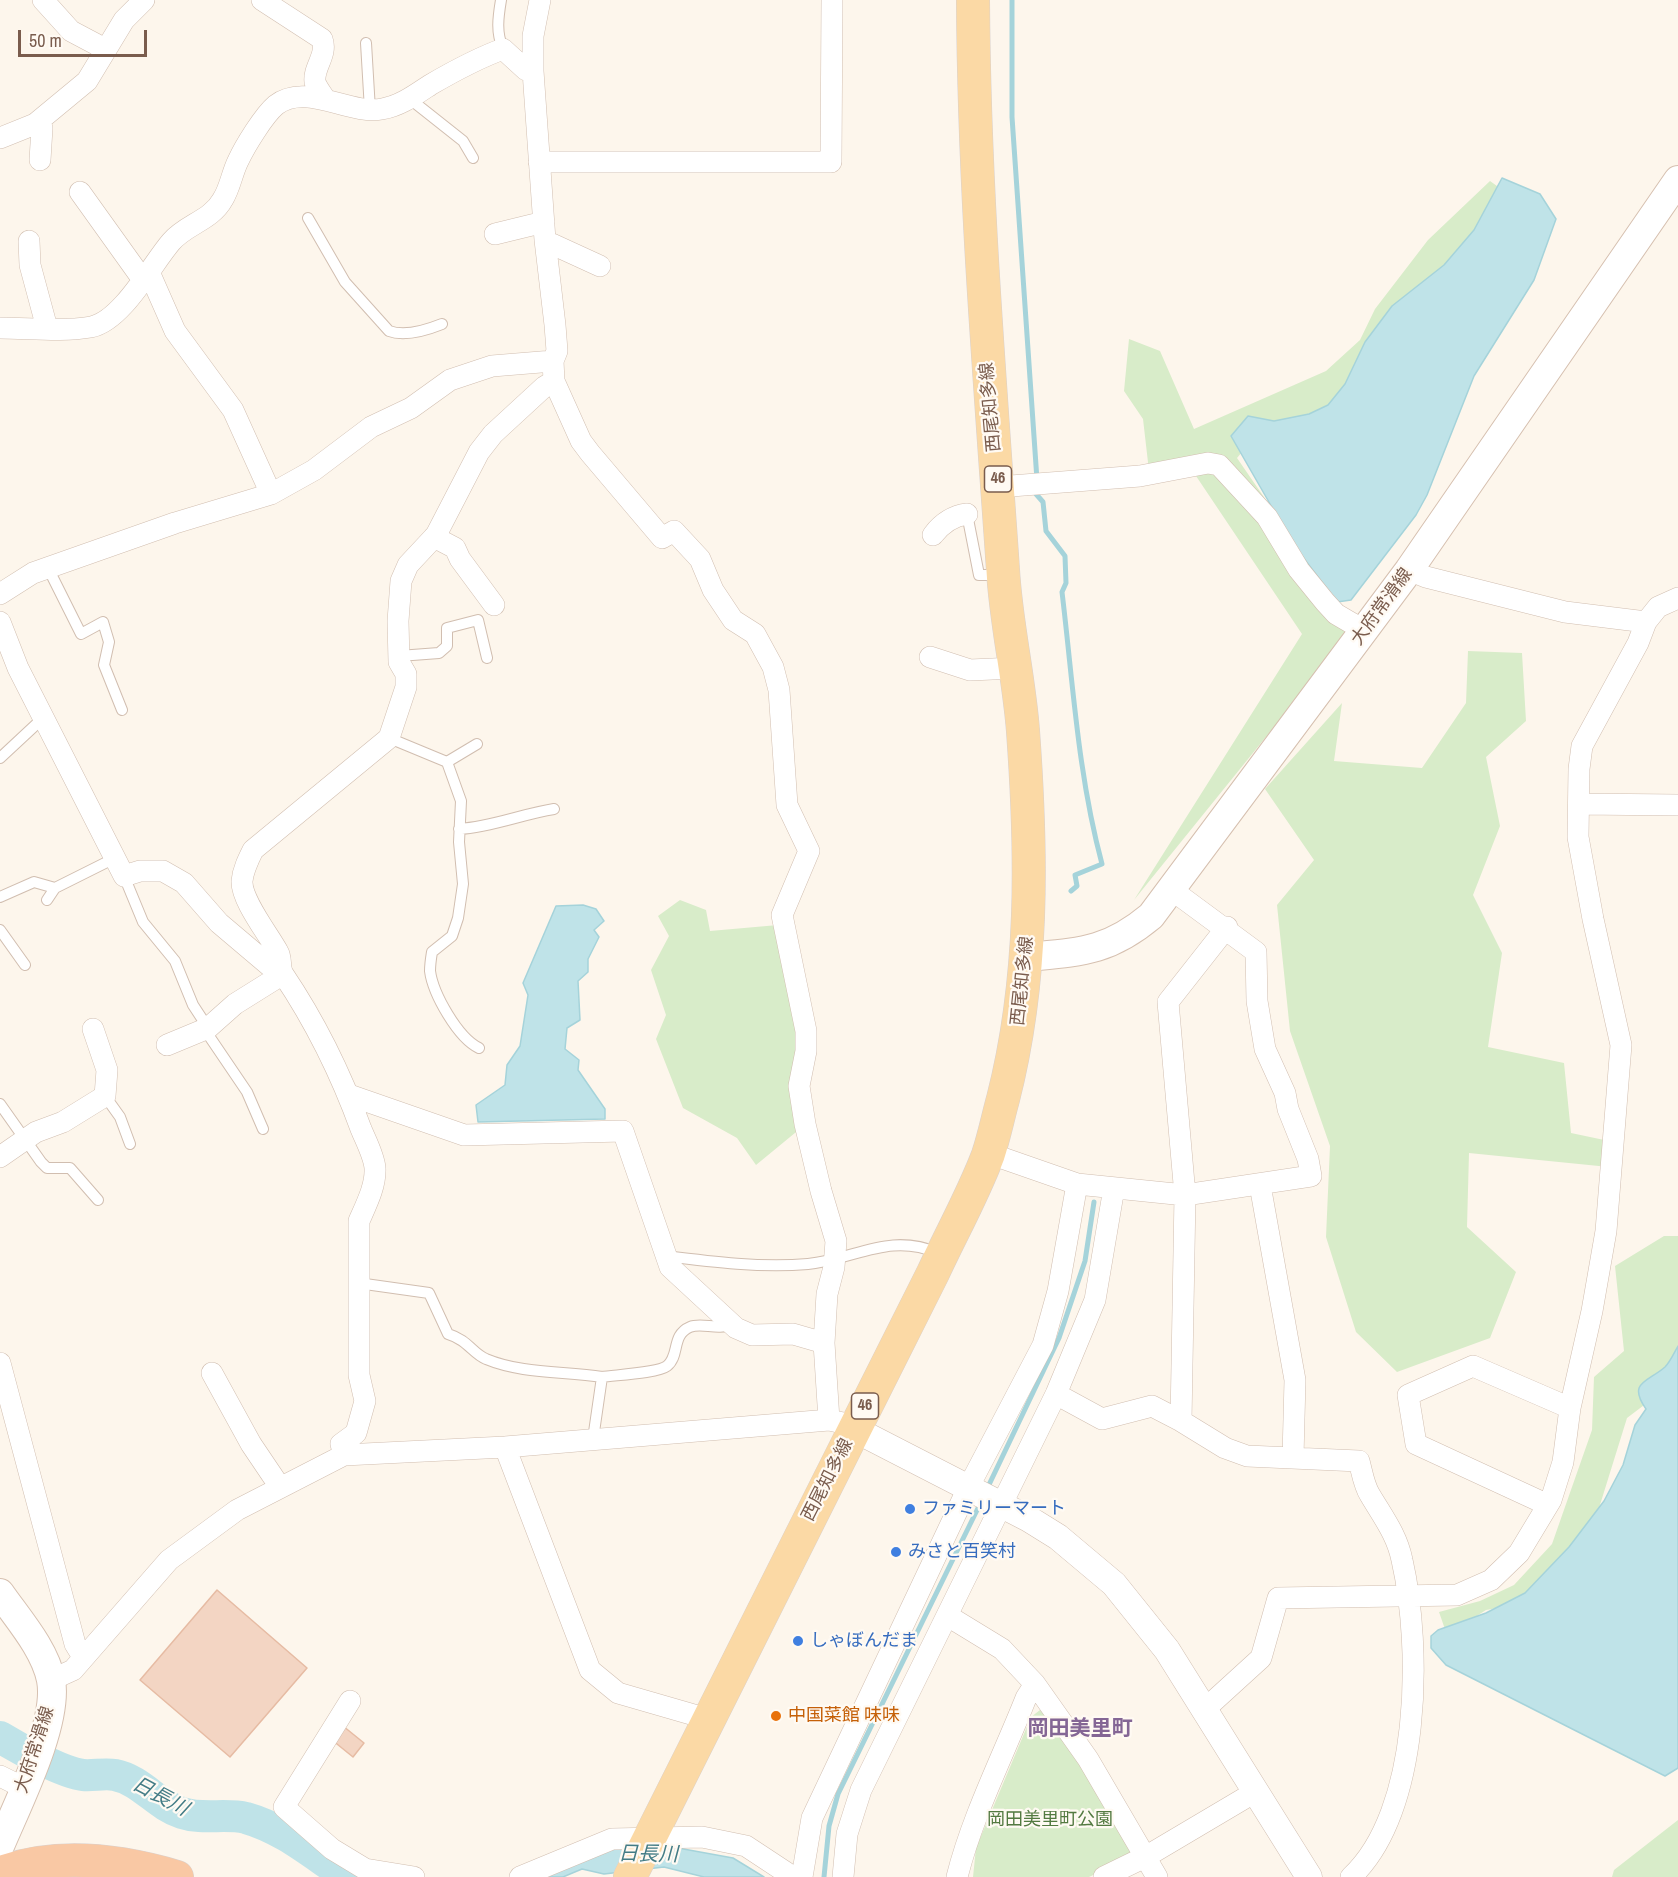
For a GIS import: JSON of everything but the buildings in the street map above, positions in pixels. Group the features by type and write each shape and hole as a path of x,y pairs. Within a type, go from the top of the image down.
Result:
{"highway":[{"path":"0,1873 31,1863 98,1861 130,1865 177,1877"}],"main road":[{"name":"西尾知多線","path":"630,1877 708,1719 842,1424 942,1255 988,1153 1015,1051 1027,957 1031,867 1023,728 1003,575 982,291 976,162 973,0"},
{"name":"大府常滑線","path":"1027,957 1099,948 1125,937 1151,916 1409,570 1678,180"},
{"name":"大府常滑線","path":"0,1593 39,1652 51,1680 52,1708 24,1769 0,1846"}],"street":[{"path":"43,0 71,31 105,49"},
{"path":"0,138 39,121 87,81 124,20 144,0"},
{"path":"262,0 322,39 324,49 315,78 325,99"},
{"path":"344,1455 341,1444 356,1433 365,1401 359,1375 358,1221 369,1197 375,1167 349,1095 312,1017 281,971 280,956 242,884 244,870 253,850 390,738 406,687 406,674 399,656 398,621 401,581 408,565 434,537 478,452 493,434 544,387 553,371 557,351 532,71 533,36 540,0"},
{"path":"539,162 831,162 832,0"},
{"path":"0,328 93,326 122,305 176,236 202,221 224,199 238,161 275,106 289,98 325,99 344,106 370,110 383,109 410,99 483,56 503,49 526,70 532,71"},
{"path":"39,121 42,128 40,159"},
{"path":"80,192 146,276 175,331 233,410 272,494"},
{"path":"495,234 544,222"},
{"path":"29,241 30,265 47,328"},
{"path":"546,244 552,244 600,266"},
{"path":"0,594 31,574 175,523 272,494 314,470 371,427 411,408 450,380 492,366 553,371"},
{"path":"553,371 581,441 662,538 674,531 700,559 713,590 733,620 755,634 773,667 779,690 786,805 809,851 782,915 806,1031 806,1050 799,1086 821,1191 836,1241 827,1294 824,1343 842,1424"},
{"path":"998,487 1140,476 1178,467 1208,463 1219,465 1267,517 1299,570 1325,602 1336,614 1365,631"},
{"path":"933,535 940,526 955,515 967,514"},
{"path":"434,537 455,548 460,559 494,605"},
{"path":"1409,570 1426,577 1565,612 1646,622"},
{"path":"1205,1709 1261,1658 1278,1598 1409,1598 1457,1595 1491,1580 1519,1553 1548,1505 1563,1462 1570,1408 1592,1311 1606,1231 1621,1045 1593,919 1578,837 1579,769 1582,746 1638,643 1646,622 1658,607 1678,598"},
{"path":"0,622 18,668 119,867 163,871 170,875 184,884 219,923 271,967 281,971"},
{"path":"930,657 970,670 1015,668"},
{"path":"1579,804 1678,805"},
{"path":"988,1153 1080,1185 1185,1195 1311,1176 1308,1159 1288,1109 1285,1093 1265,1049 1257,1001 1256,952 1227,927 1172,890"},
{"path":"1181,1421 1185,1195 1168,1002 1227,927"},
{"path":"167,1045 206,1029 235,1004 281,971"},
{"path":"0,1157 36,1132 63,1122 105,1096 107,1070 93,1029"},
{"path":"349,1095 464,1135 622,1131 670,1267 734,1326 752,1335 793,1334 824,1343"},
{"path":"843,1877 847,1834 861,1790 948,1616 986,1496 1043,1345 1058,1292 1080,1185"},
{"path":"1260,1185 1295,1380 1293,1457"},
{"path":"802,1877 812,1818 986,1496 1056,1394 1095,1300 1110,1188"},
{"path":"0,1363 75,1644 83,1657"},
{"path":"1548,1505 1416,1444 1408,1395 1473,1366 1570,1408"},
{"path":"212,1373 251,1444 280,1487"},
{"path":"1056,1394 1102,1419 1152,1406 1225,1448 1247,1456 1359,1461 1369,1494 1388,1521 1402,1558 1409,1598 1413,1659 1409,1727 1400,1787 1390,1819 1377,1846 1365,1864 1351,1877"},
{"path":"51,1680 73,1670 169,1560 237,1510 344,1455 505,1447 592,1439 842,1424 986,1496 1058,1537 1114,1584 1152,1628 1309,1877"},
{"path":"505,1447 590,1670 618,1693 708,1719"},
{"path":"948,1616 1002,1649 1035,1684 1088,1759 1147,1856 1157,1877"},
{"path":"957,1877 967,1839 987,1798 1026,1698 1035,1684"},
{"path":"350,1701 284,1807 332,1849 365,1869 414,1877"},
{"path":"1104,1877 1147,1856 1255,1792"},
{"path":"520,1877 612,1839 702,1837 746,1846 793,1877"}],"lane":[{"path":"501,0 497,23 498,38 503,49"},
{"path":"366,43 370,110"},
{"path":"410,99 463,141 473,158"},
{"path":"308,218 345,282 389,331 398,334 430,329 442,324"},
{"path":"967,514 979,575 1003,575"},
{"path":"48,568 81,634 103,622 109,642 104,665 122,710"},
{"path":"399,656 439,653 447,646 447,628 478,620 487,658"},
{"path":"0,758 43,718"},
{"path":"390,738 447,762 461,801 459,829 463,884 458,918 452,936 432,952 430,972 450,1021 478,1048"},
{"path":"447,762 477,744"},
{"path":"459,829 483,827 530,813 554,809"},
{"path":"0,897 34,882 55,888 119,867 143,922 175,961 193,1005 247,1092 263,1129"},
{"path":"47,900 55,888"},
{"path":"0,930 26,965"},
{"path":"105,1096 120,1118 130,1144"},
{"path":"0,1104 47,1168 70,1167 98,1200"},
{"path":"666,1256 732,1264 811,1264 835,1257 908,1244 918,1245 942,1255"},
{"path":"358,1283 429,1293 448,1334 467,1341 484,1359 533,1370 602,1377 663,1368 671,1361 681,1332 692,1326 734,1326 734,1331 728,1333 705,1333"},
{"path":"592,1439 602,1377"}],"green space":[{"path":"1490,181 1504,191 1445,283 1318,423 1253,439 1237,458 1354,628 1134,900 1302,634 1192,470 1149,471 1143,419 1124,391 1129,339 1160,351 1194,429 1326,371 1360,340 1375,309 1428,240"},
{"path":"1468,651 1522,653 1526,721 1486,757 1500,826 1473,895 1502,953 1488,1047 1564,1063 1571,1133 1609,1141 1609,1167 1469,1153 1467,1227 1516,1272 1490,1338 1397,1372 1356,1332 1326,1237 1330,1146 1290,1031 1277,905 1314,860 1265,789 1342,703 1334,761 1422,768 1466,703"},
{"path":"680,900 706,910 710,931 778,925 811,1019 801,1128 756,1165 737,1138 683,1108 656,1039 666,1015 651,970 669,936 658,916"},
{"path":"1664,1236 1678,1236 1678,1357 1660,1393 1627,1418 1590,1537 1514,1605 1486,1610 1447,1635 1439,1612 1480,1601 1514,1585 1552,1544 1592,1430 1594,1377 1624,1351 1615,1266"},
{"name":"岡田美里町公園","path":"1040,1710 1052,1716 1137,1854 1089,1877 973,1877 976,1848 1031,1717"},
{"path":"1678,1820 1678,1877 1612,1877 1614,1870"}],"water":[{"path":"1502,178 1540,194 1556,219 1534,280 1474,376 1427,495 1416,515 1351,600 1337,602 1293,544 1231,436 1248,416 1274,421 1309,414 1328,405 1345,384 1365,342 1392,306 1444,265 1474,230"},
{"path":"583,905 596,909 604,921 594,930 599,937 588,959 588,972 578,981 580,1020 567,1028 565,1049 579,1060 578,1070 605,1109 605,1119 478,1122 476,1105 505,1085 507,1065 520,1046 528,995 523,983 556,906"},
{"path":"1678,1346 1678,1768 1665,1776 1446,1665 1431,1648 1431,1636 1438,1630 1486,1613 1525,1593 1569,1547 1604,1501 1623,1465 1635,1425 1646,1409 1641,1400 1639,1388 1665,1367"},
{"path":"615,1846 667,1846 733,1858 764,1877 704,1877 664,1867 604,1874 582,1869 563,1877 537,1877"}],"waterway":[{"path":"1012,0 1012,117 1037,480"},
{"path":"1036,490 1036,494 1043,502 1046,531 1065,556 1066,583 1062,592 1077,729 1087,797 1102,864 1075,875 1077,886 1071,891"},
{"path":"986,1491 1059,1338 1085,1261 1094,1202"},
{"path":"824,1877 829,1826 838,1794 981,1502"},
{"name":"日長川","path":"0,1737 64,1770 87,1775 111,1774 124,1778 182,1813 246,1818 260,1823 287,1836 348,1877"}],"place":[{"name":"ファミリーマート","path":"910,1509"},
{"name":"みさと百笑村","path":"896,1552"},
{"name":"しゃぼんだま","path":"798,1641"},
{"name":"中国菜館 味味","path":"776,1716"}],"district":[{"name":"岡田美里町","path":"1080,1729"}]}
